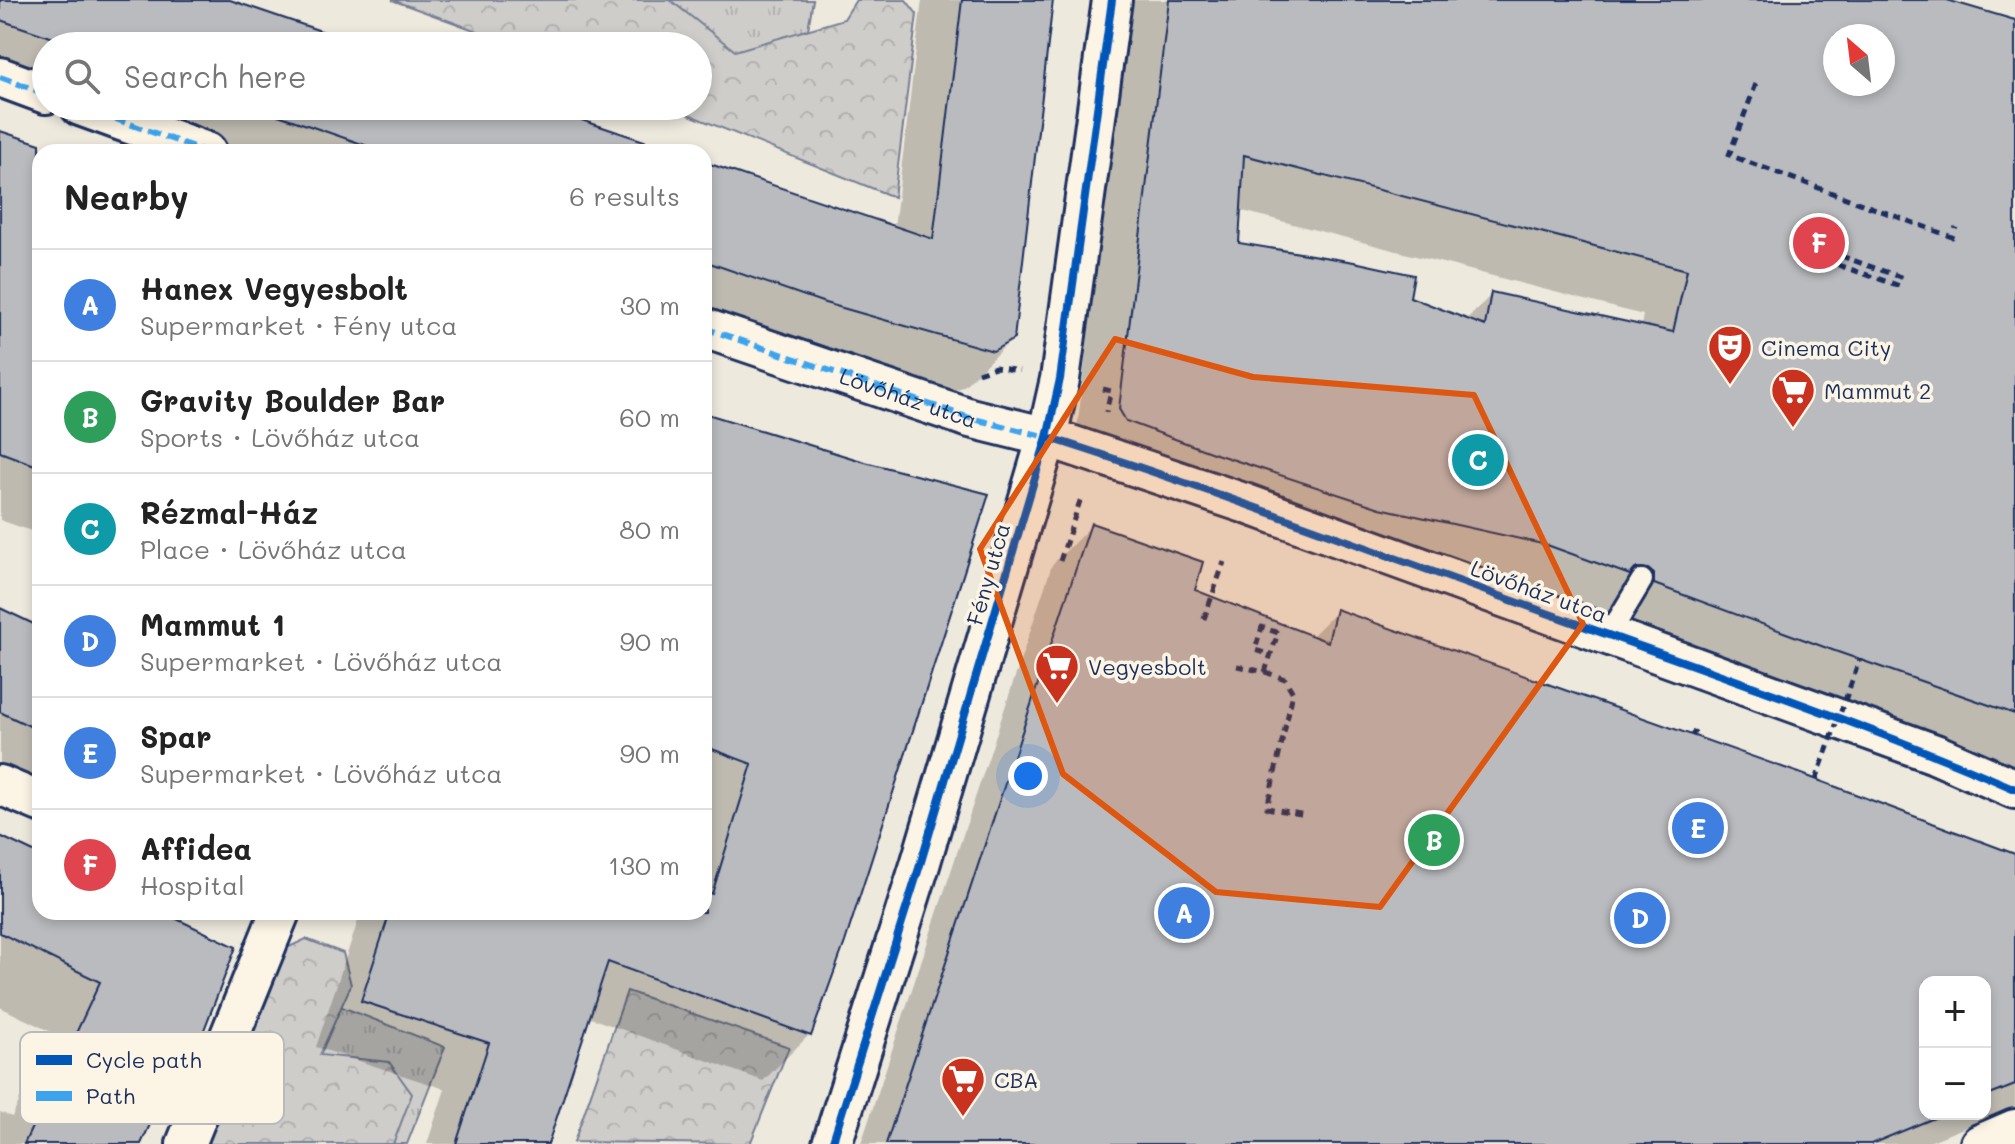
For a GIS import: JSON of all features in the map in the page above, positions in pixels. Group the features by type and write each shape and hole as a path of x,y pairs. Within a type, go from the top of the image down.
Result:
{"street":[{"name":"Fény utca","path":"832,1144 920,865 1047,437 1060,379 1112,0"},
{"path":"0,77 32,89"},
{"path":"119,120 185,144"},
{"name":"Lövőház utca","path":"712,331 970,418 1047,437 1244,503 1935,754 2015,789"},
{"path":"0,785 32,799"},
{"path":"231,1032 277,920"},
{"path":"186,1144 194,1124"},
{"path":"1980,1144 2015,1129"}],"lane":[{"path":"1609,635 1642,580"}],"path":[{"path":"1756,84 1729,155 1952,237 1956,227"},
{"path":"1841,256 1906,279"},
{"path":"1838,265 1903,287"},
{"path":"1204,619 1224,562"},
{"path":"1265,672 1278,633 1262,627 1255,650 1268,654"},
{"path":"1816,780 1860,659"},
{"path":"1237,666 1285,679 1293,693 1267,808 1306,815"}],"highlighted area":[{"path":"1115,339 1253,377 1474,395 1583,624 1380,907 1216,892 1063,774 980,549"}],"green space":[{"path":"392,0 670,0 711,32 480,32"},
{"path":"479,0 813,0 794,111 712,55 712,32 631,32"},
{"path":"856,0 906,0 917,14 894,197 702,120 712,120 712,33 735,51 844,19"},
{"path":"306,939 343,953 351,985 320,1055 389,1062 412,1094 393,1144 193,1144 202,1124 284,1124 284,1032 241,1032 274,954"},
{"path":"275,981 445,1047 407,1144 210,1144 218,1124 284,1124 284,1032 255,1032"},
{"path":"627,991 789,1047 750,1144 574,1142"}],"building":[{"path":"0,0 230,0 324,32 36,32 0,20"},
{"path":"962,0 1053,0 1014,339 993,351 825,303 712,264 712,165 933,239"},
{"path":"1169,0 1947,0 2015,20 2015,714 1654,584 1654,574 1648,569 1636,568 1630,575 1547,545 1380,508 1126,421 1119,409","holes":["1244,155 1687,270 1673,332 1491,292 1485,326 1410,297 1414,275 1239,243"]},
{"path":"292,120 582,120 653,144 362,144"},
{"path":"0,131 40,144 32,144 32,464 0,452"},
{"path":"712,415 865,462 989,494 845,942 811,1036 608,962 548,1144 456,1144 489,1043 361,1001 387,920 712,920 712,894 752,764 712,749"},
{"path":"1091,523 1203,562 1195,590 1328,642 1336,609 1799,773 2015,854 2015,1085 1991,1095 1991,976 1919,976 1919,1120 1929,1120 1871,1144 886,1144"},
{"path":"0,608 32,623 32,727 0,712"},
{"path":"0,836 32,851 32,920 179,920 236,947 203,1032 77,1032 100,982 0,933"},
{"path":"33,1124 150,1124 141,1144 24,1144"}],"marked path":[{"path":"0,77 32,89"},
{"path":"119,120 185,144"},
{"path":"712,331 970,418 1047,437"}],"cycle path":[{"path":"832,1144 920,865 1047,437 1060,379 1112,0"},
{"path":"1047,437 1234,500 1781,697 2015,789"}],"place":[{"name":"Affidea","path":"1819,243"},
{"name":"Cinema City","path":"1730,386"},
{"name":"Mammut 2","path":"1793,429"},
{"name":"Rézmal-Ház","path":"1478,460"},
{"name":"Vegyesbolt","path":"1057,705"},
{"name":"Spar","path":"1698,828"},
{"name":"Gravity Boulder Bar","path":"1434,840"},
{"name":"Hanex Vegyesbolt","path":"1184,913"},
{"name":"Mammut 1","path":"1640,918"},
{"name":"CBA","path":"963,1118"}]}
